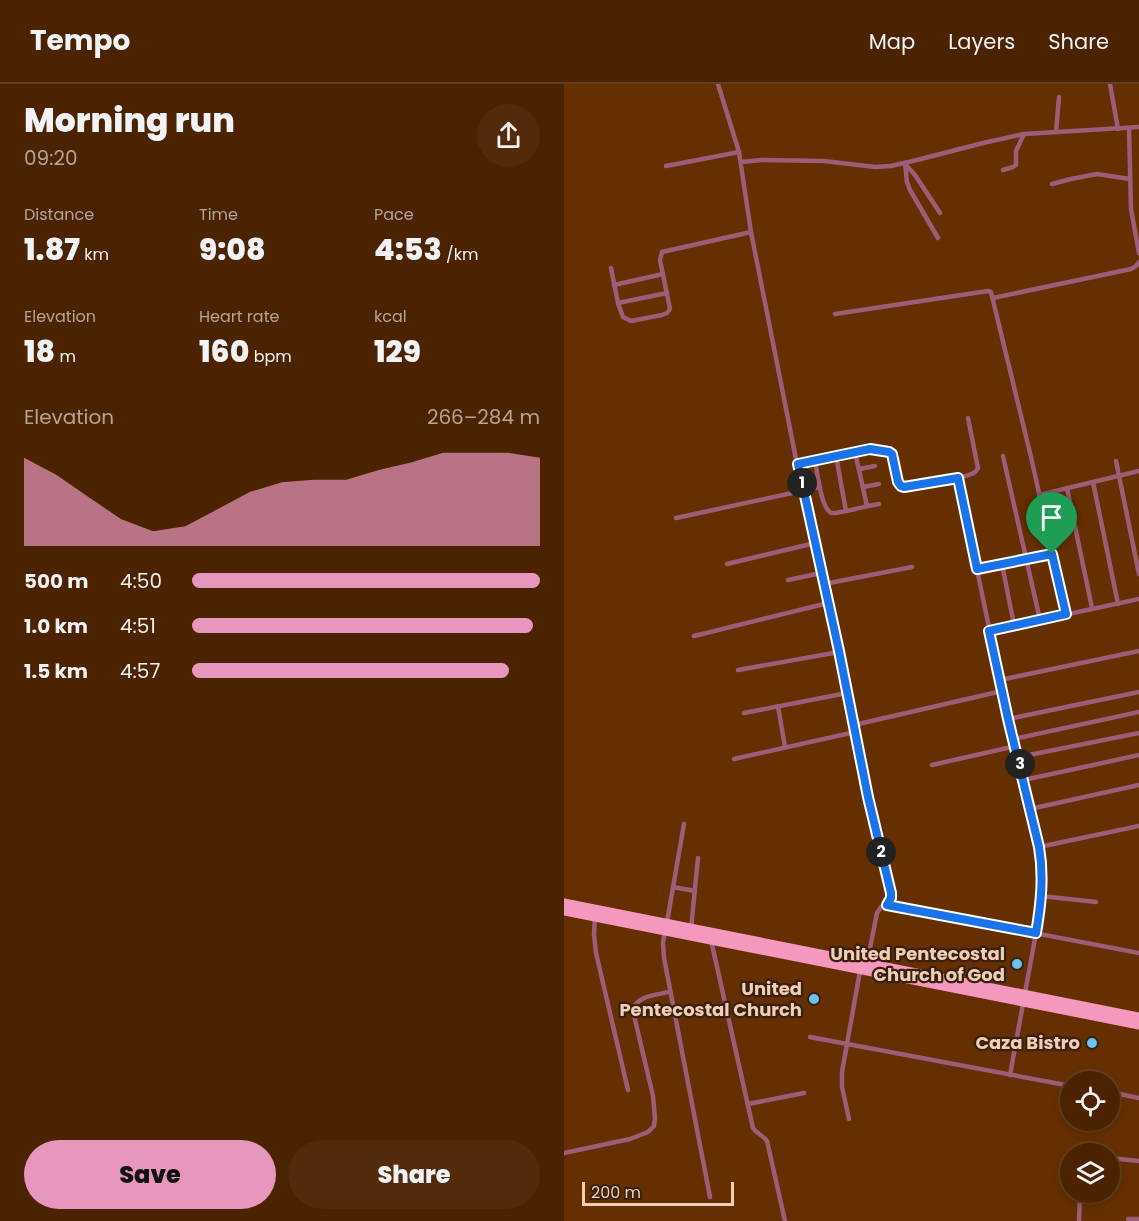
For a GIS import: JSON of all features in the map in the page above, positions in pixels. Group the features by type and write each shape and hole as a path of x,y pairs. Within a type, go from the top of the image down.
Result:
{"highway":[{"path":"564,903 596,917 691,929 712,937"},
{"path":"564,911 575,909 666,927 1108,1015 1139,1025"},
{"path":"1108,1015 1139,1017"}],"street":[{"path":"718,84 739,152 750,232 868,797 891,893 887,905"},
{"path":"1110,84 1118,129"},
{"path":"1056,132 1059,96"},
{"path":"741,162 824,161 874,167 906,164 983,142 1024,134 1139,127"},
{"path":"1129,128 1131,209 1139,253"},
{"path":"1003,170 1016,165 1016,151 1024,134"},
{"path":"666,166 739,152"},
{"path":"906,164 940,213"},
{"path":"906,164 910,190 938,238"},
{"path":"1052,184 1097,174 1130,179"},
{"path":"611,268 622,317 631,321 668,314 670,309 660,260 662,252 750,232"},
{"path":"993,298 1131,269 1139,262"},
{"path":"614,285 663,274"},
{"path":"835,314 991,292 1066,614"},
{"path":"618,303 667,293"},
{"path":"798,464 870,449 892,454 898,482 904,487 958,478 972,474 978,468 968,418"},
{"path":"855,452 867,506"},
{"path":"836,456 846,511"},
{"path":"1003,456 1040,620"},
{"path":"815,460 824,505 828,512 846,511 879,504"},
{"path":"1116,461 1139,574"},
{"path":"859,469 875,466"},
{"path":"1039,495 1139,471"},
{"path":"958,478 1008,719 1019,757 1042,865 1036,933 1010,1075"},
{"path":"1093,482 1118,604"},
{"path":"863,487 879,484"},
{"path":"676,518 820,487"},
{"path":"1067,488 1092,608"},
{"path":"727,564 815,543"},
{"path":"977,569 1052,554"},
{"path":"1002,564 1014,626"},
{"path":"824,584 912,567"},
{"path":"788,580 821,573"},
{"path":"989,631 1139,599"},
{"path":"694,636 828,603"},
{"path":"738,670 839,651"},
{"path":"1000,680 1139,651"},
{"path":"854,725 1002,691"},
{"path":"1008,719 1139,692"},
{"path":"744,713 847,693"},
{"path":"778,706 785,747"},
{"path":"1014,739 1139,712"},
{"path":"734,759 855,732"},
{"path":"1019,757 1139,734"},
{"path":"932,765 1016,746"},
{"path":"1024,780 1139,755"},
{"path":"1030,809 1139,785"},
{"path":"684,824 663,951 669,992 710,1197"},
{"path":"1039,847 1139,826"},
{"path":"691,929 698,858"},
{"path":"673,887 695,891"},
{"path":"1041,896 1096,902"},
{"path":"849,1119 842,1079 847,1043 878,909 887,905 1139,953"},
{"path":"596,917 594,934 596,953 628,1090"},
{"path":"712,937 753,1128 767,1141 785,1221"},
{"path":"564,1153 630,1139 648,1132 654,1126 653,1096 633,1006 637,1001 669,992"},
{"path":"810,1037 1060,1084"},
{"path":"748,1104 804,1093"},
{"path":"1120,1094 1139,1098"},
{"path":"1120,1159 1139,1161"},
{"path":"1079,1221 1080,1203"},
{"path":"1128,1219 1139,1220"}],"place":[{"name":"United Pentecostal Church of God","path":"1017,964"},
{"name":"United Pentecostal Church","path":"814,999"},
{"name":"Caza Bistro","path":"1092,1043"}],"route":[{"path":"870,449 889,452 892,454 898,482 901,486 910,487 958,478 977,569 1052,554 1066,614 989,631 1042,865 1041,902 1036,933 887,905 890,902 891,893 868,797 798,464 870,449"}]}
